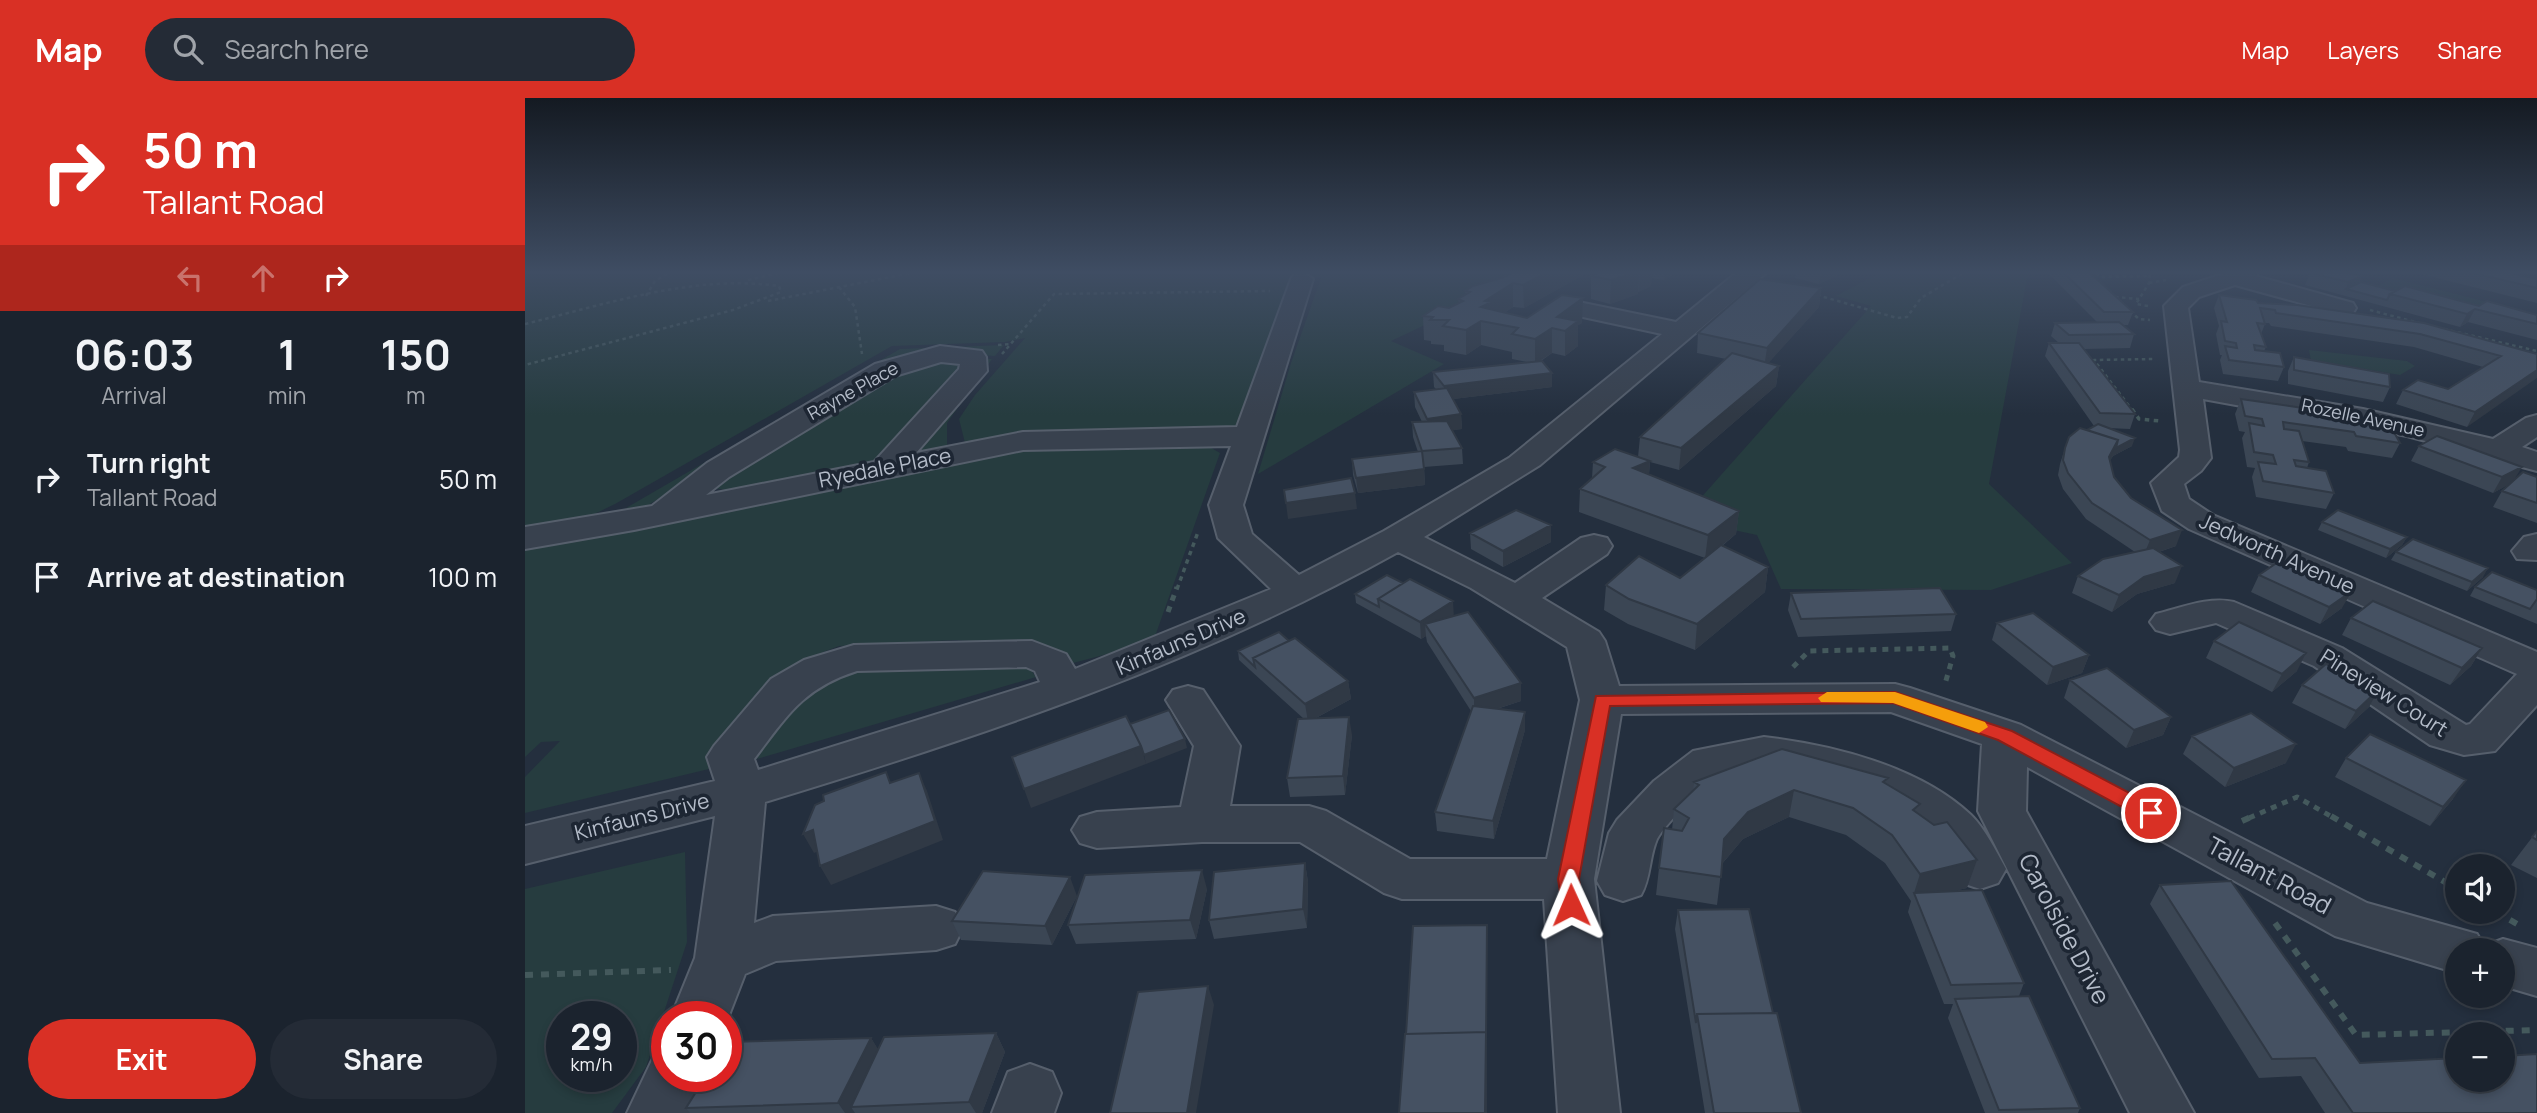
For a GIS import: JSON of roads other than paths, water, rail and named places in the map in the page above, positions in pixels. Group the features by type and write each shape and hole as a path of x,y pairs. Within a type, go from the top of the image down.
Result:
{"street":[{"path":"1287,320 1226,505 1236,538 1287,584"},
{"path":"1632,320 1679,330"},
{"name":"Kinfauns Drive","path":"525,845 742,792 901,744 1065,690 1163,651 1287,584 1399,539 1528,459 1690,320"},
{"name":"Jedworth Avenue","path":"2177,320 2190,425 2197,452 2195,460 2167,483 2174,503 2185,513 2537,667"},
{"name":"Rayne Place","path":"660,515 718,470 885,370 940,354 972,357 973,371 886,467"},
{"name":"Rozelle Avenue","path":"2185,373 2498,449 2537,462"},
{"path":"2498,449 2537,424"},
{"name":"Ryedale Place","path":"525,538 660,515 1023,441 1249,436"},
{"path":"1399,539 1484,580 1585,641 1602,700 1568,879 1589,1113"},
{"path":"1516,599 1594,547"},
{"name":"Pineview Court","path":"2170,622 2220,610 2329,657 2425,722 2464,740 2479,740 2486,735 2537,678"},
{"path":"706,1001 721,964 742,792 730,757 786,689 819,669 854,657 1032,654 1051,663 1065,690"},
{"name":"Tallant Road","path":"1602,700 1895,698 2005,736 2354,921 2445,946"},
{"path":"1188,700 1217,746 1202,824"},
{"path":"1941,818 2002,811 2005,736"},
{"path":"1623,881 1633,833 1671,793 1709,762 1765,753 1816,759 1870,778 1926,805 1955,831 1980,869"},
{"name":"Carolside Drive","path":"2002,811 2162,1113"},
{"path":"1579,820 1633,833"},
{"path":"1097,830 1202,824 1309,824 1402,879 1568,879"},
{"path":"721,964 773,939 936,928"},
{"path":"2515,966 2537,972"},
{"path":"658,1113 668,1092"}]}
